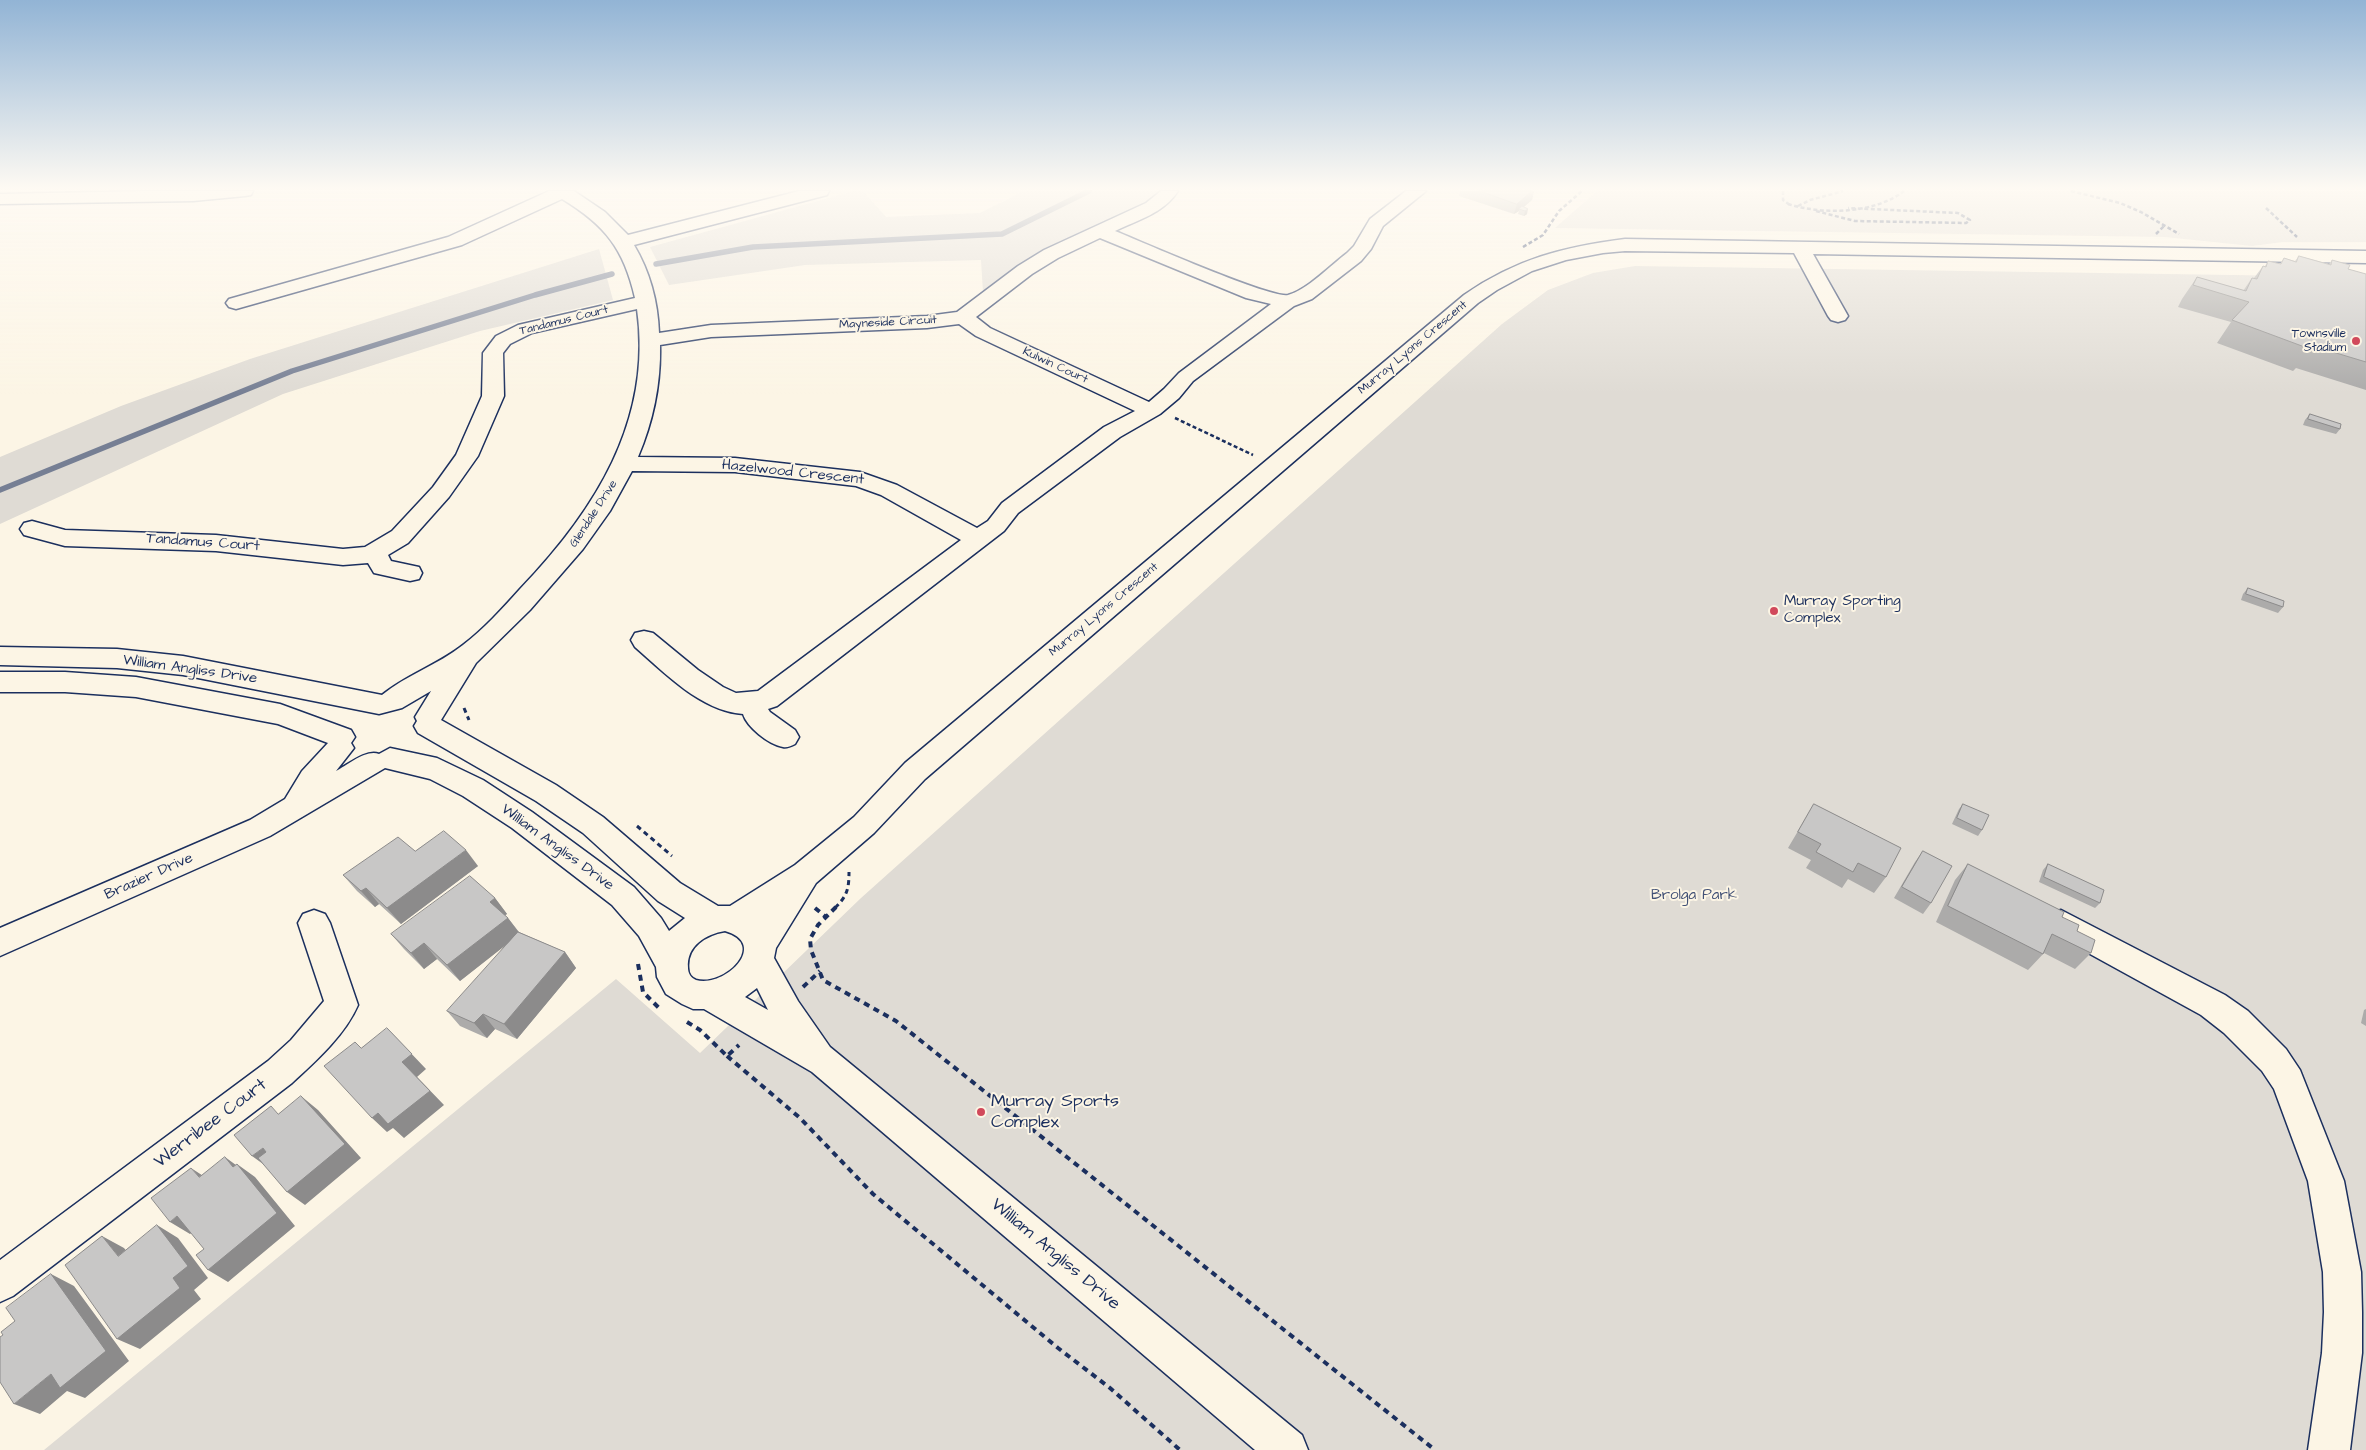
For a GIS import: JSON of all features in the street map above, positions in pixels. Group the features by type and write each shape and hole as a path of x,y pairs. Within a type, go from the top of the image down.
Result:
{"street":[{"path":"250,277 233,310 398,259"},
{"name":"Glendale Drive","path":"385,702 467,656 556,568 588,526 610,491 624,464 641,420 647,387 650,340 646,301 632,259"},
{"name":"Mayneside Circuit","path":"650,340 711,331 927,322 963,317 1043,259"},
{"path":"1167,259 1254,294 1287,302"},
{"path":"644,640 668,661 720,698 737,704 753,703 767,699 996,526 1010,508 1112,432 1129,426 1179,387 1186,377 1287,302 1305,294 1352,259"},
{"name":"Murray Lyons Crescent","path":"725,919 806,874 851,836 915,771 1471,299 1497,280 1523,267 1548,259"},
{"path":"1805,259 1838,316"},
{"name":"Tandamus Court","path":"32,529 65,538 216,543 360,558 374,554 400,537 441,492 467,456 493,396 494,353 496,346 503,340 525,329 646,301"},
{"name":"Kulwin Court","path":"963,317 983,332 1150,410"},
{"name":"Hazelwood Crescent","path":"624,464 735,464 860,478 889,490 978,539"},
{"path":"374,554 383,567 410,574"},
{"name":"William Angliss Drive","path":"0,656 82,657 155,662 385,702"},
{"name":"Glendale Drive","path":"429,722 467,656"},
{"name":"William Angliss Drive","path":"0,682 64,682 136,687 280,714 312,725 341,742"},
{"path":"296,809 312,779 341,742 345,728 354,718 385,702 418,703 426,709 429,722 415,745 382,761 352,760 344,755 341,742"},
{"path":"753,703 758,718 784,737"},
{"path":"429,722 546,793 593,825 669,892 725,919 749,924 758,933 760,953 751,974 739,984 724,992 708,995 692,993 680,986 672,976 670,962 675,948 684,935 698,926 725,919"},
{"name":"William Angliss Drive","path":"382,761 436,770 473,788 522,820 623,896 650,927 670,962"},
{"name":"Brazier Drive","path":"0,942 260,828 382,761"},
{"name":"Murray Lyons Crescent","path":"760,953 806,874"},
{"path":"2034,908 2213,1005 2256,1040 2274,1060 2288,1081 2326,1181 2342,1272 2342,1353 2329,1450"},
{"name":"Werribee Court","path":"0,1284 280,1072 329,1022 342,1005 314,923"},
{"name":"William Angliss Drive","path":"760,953 786,1011 824,1061"},
{"name":"William Angliss Drive","path":"708,995 751,1017 824,1061 1287,1450"}],"path":[{"path":"1150,410 1171,416 1259,457"},
{"path":"851,836 849,890 845,898 826,917 810,939 811,950 824,980 878,1009 904,1027 1435,1450"},
{"path":"818,910 826,917"},
{"path":"802,988 820,972"},
{"path":"727,1056 800,1118 873,1194 1058,1348 1110,1388 1180,1450"}],"green space":[{"path":"568,259 602,259 613,300 480,331 283,394 0,524 0,457 121,406 250,359"},
{"path":"656,259 1030,259 983,292 981,260 805,265 669,285"},
{"name":"Murray Sporting Complex","path":"1635,266 2366,277 2366,1450 44,1450 616,979 700,1053 861,898 1502,324 1548,290 1593,273"}],"building":[{"path":"2284,259 2286,259 2296,262 2298,259 2308,259 2331,265 2332,260 2350,265 2348,269 2366,274 2366,362 2313,346 2310,349 2232,320 2249,302 2193,285 2197,277 2246,291 2252,278 2257,279 2263,266 2266,267 2268,261 2281,264"},
{"path":"2310,414 2341,424 2340,429 2308,419"},
{"path":"2248,588 2284,601 2283,607 2246,594"},
{"path":"1814,804 1901,848 1886,877 1858,863 1853,872 1816,852 1821,844 1798,832"},
{"path":"1963,804 1989,815 1982,830 1957,818"},
{"path":"444,831 466,850 387,908 366,888 361,891 343,875 398,837 415,851"},
{"path":"1923,851 1952,866 1931,903 1902,887"},
{"path":"1968,864 2064,912 2062,917 2079,925 2077,931 2095,940 2091,953 2052,934 2043,954 1948,906"},
{"path":"2048,864 2104,890 2100,903 2044,877"},
{"path":"470,876 495,898 490,902 508,918 447,965 424,943 411,953 391,934"},
{"path":"518,932 565,952 504,1024 483,1014 474,1023 447,1011"},
{"path":"387,1028 412,1054 402,1062 430,1091 388,1124 378,1113 372,1118 324,1066 355,1042 361,1048"},
{"path":"301,1096 345,1144 287,1192 258,1158 266,1152 263,1148 252,1156 234,1135 271,1106 278,1114"},
{"path":"225,1157 233,1167 237,1164 277,1213 208,1270 196,1255 204,1249 177,1216 170,1222 151,1198 191,1168 199,1177"},
{"path":"157,1225 188,1266 173,1278 180,1288 117,1339 65,1265 102,1236 118,1256"},
{"path":"51,1274 106,1351 60,1388 51,1374 14,1404 0,1382 0,1337 3,1335 1,1332 15,1321 6,1308"}],"waterway":[{"path":"656,264 686,259"},
{"path":"0,490 292,371 535,295 612,274"}],"place":[{"name":"Townsville Stadium","path":"2356,341"},
{"name":"Murray Sporting Complex","path":"1774,611"},
{"name":"Murray Sports Complex","path":"981,1112"}],"park label":[{"name":"Brolga Park","path":"1694,896"}]}
